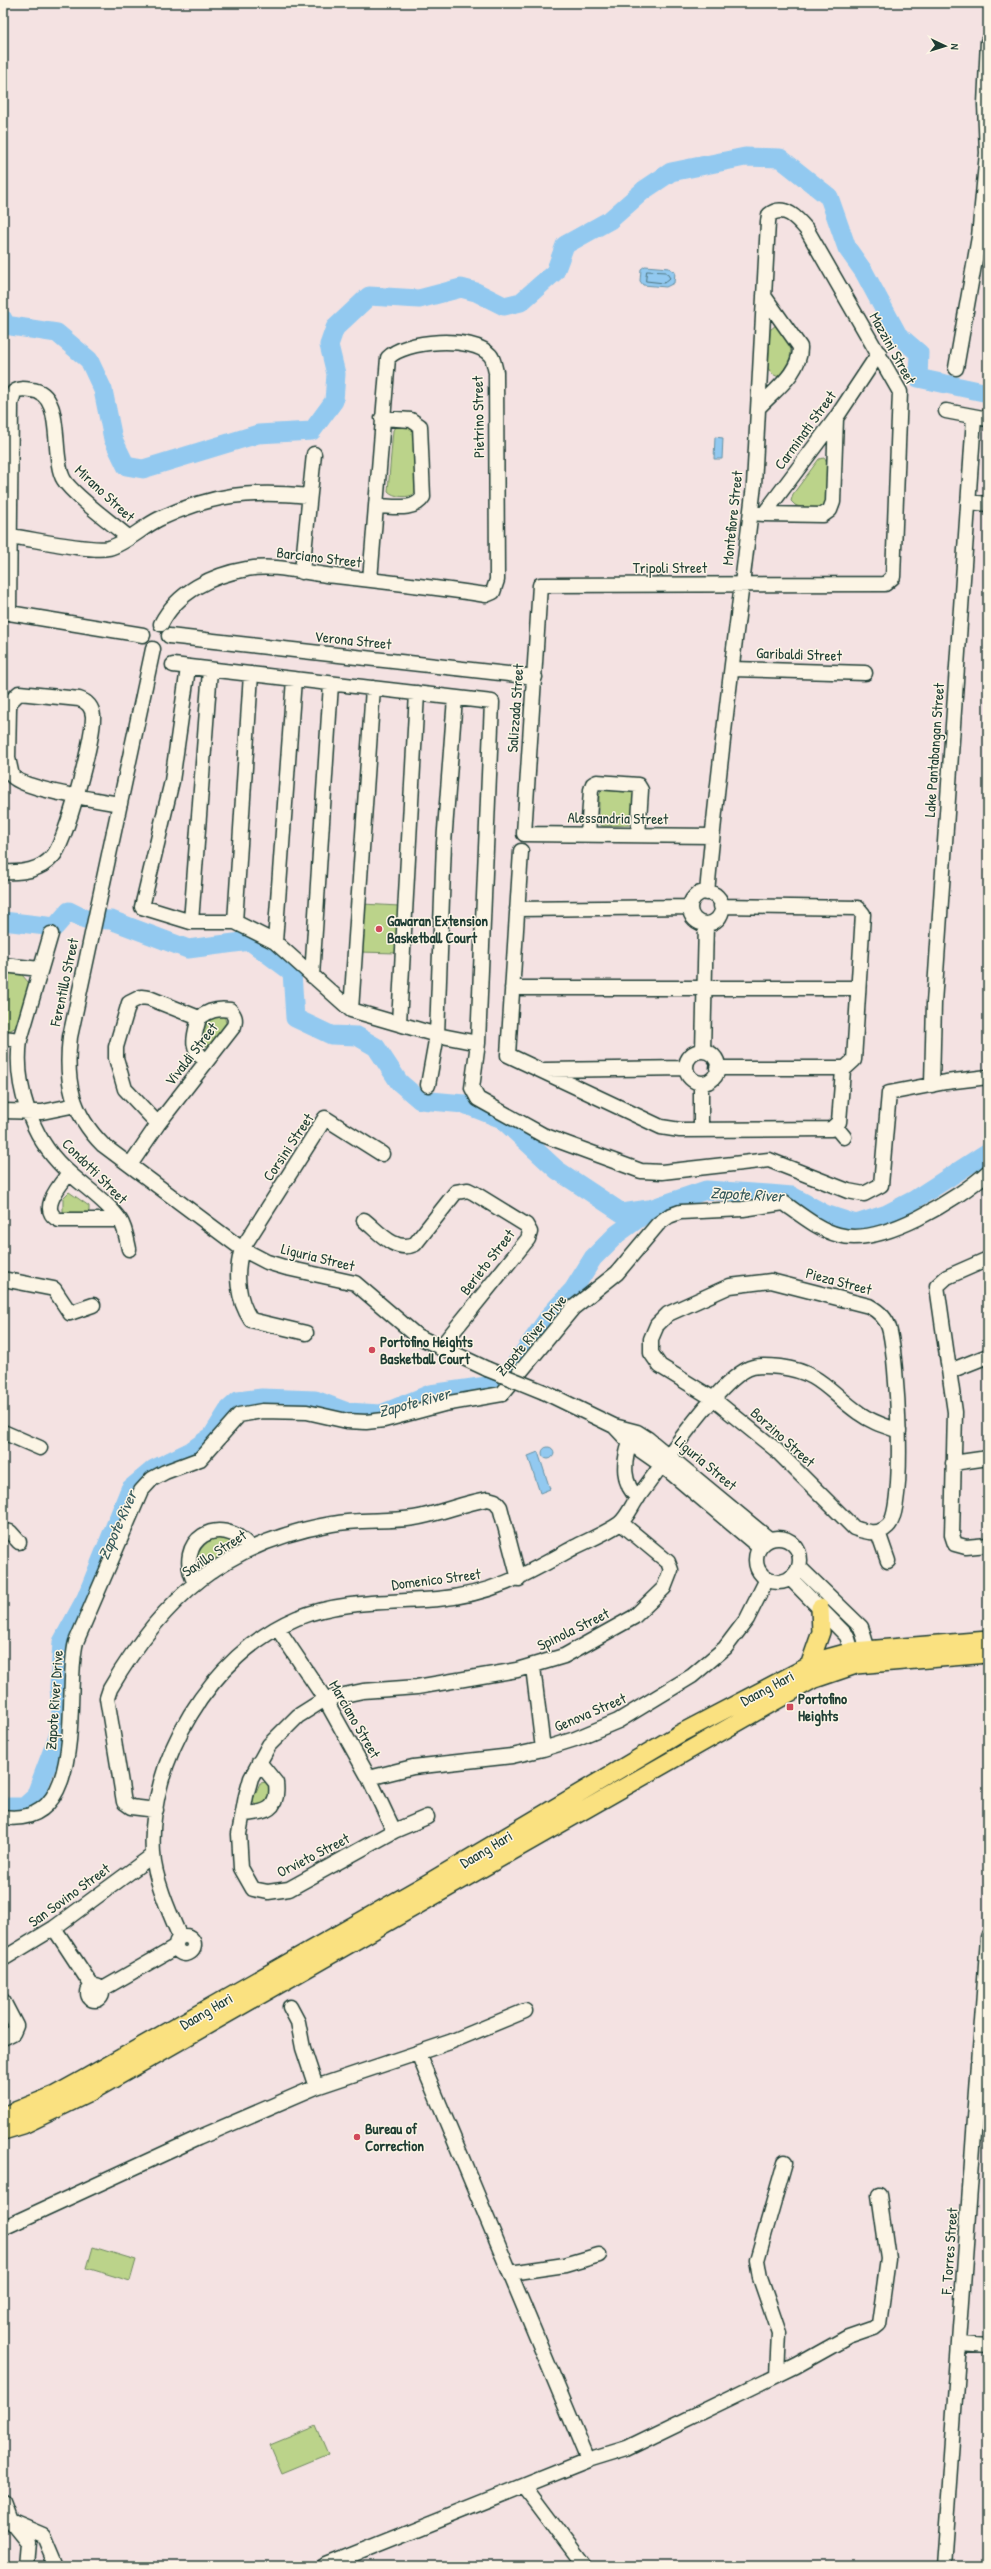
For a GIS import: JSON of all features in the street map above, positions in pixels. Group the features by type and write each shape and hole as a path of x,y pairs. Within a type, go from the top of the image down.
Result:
{"main road":[{"path":"809,1666 821,1632 820,1608"},
{"name":"Daang Hari","path":"3,2116 55,2095 84,2080 812,1680 862,1657 988,1640"},
{"name":"Daang Hari","path":"3,2131 23,2125 85,2095 431,1889 679,1734 809,1666 832,1656 862,1657 988,1654"}],"street":[{"path":"956,368 979,237 987,153 985,104 988,40"},
{"name":"Montefiore Street","path":"707,893 712,836 742,584 757,514 759,407 769,215 780,211"},
{"name":"Mazzini Street","path":"780,211 795,216 807,230 898,388 902,403 893,577"},
{"path":"759,407 795,369 801,356 800,347 764,296"},
{"name":"Pietrino Street","path":"370,580 386,369 391,355 426,344 445,342 476,346 490,355 493,362 496,380 497,580 493,592"},
{"name":"Carminati Street","path":"757,514 836,418 879,353"},
{"name":"Mirano Street","path":"6,612 10,536 11,404 14,392 24,389 42,392 49,401 63,479 128,537"},
{"path":"946,411 981,418"},
{"path":"376,506 411,506 420,502 423,497 420,426 411,420 382,418"},
{"path":"757,514 823,515 830,510 833,502 836,418"},
{"name":"Lake Pantabangan Street","path":"932,1085 934,1003 968,502 981,418"},
{"path":"302,572 314,454"},
{"path":"10,536 104,548 114,546 159,519 207,499 249,493 310,496"},
{"path":"968,502 988,504"},
{"name":"Barciano Street","path":"160,624 177,601 201,585 218,577 248,568 302,572 486,595 493,592"},
{"name":"Tripoli Street","path":"540,585 884,584 893,577"},
{"name":"Salizzada Street","path":"524,834 540,585"},
{"path":"6,612 143,635"},
{"path":"160,624 168,631 169,636 164,646 153,649 147,646 143,635 147,626 160,624"},
{"name":"Verona Street","path":"169,636 535,677"},
{"name":"Ferentillo Street","path":"153,649 98,900 70,1037 67,1075 76,1105 92,1134 130,1166 242,1249"},
{"path":"173,665 188,668 492,702 478,1043 473,1094 478,1099 543,1135 641,1171 662,1172 769,1160 848,1191 864,1194 881,1185 889,1093 988,1077"},
{"path":"188,668 172,781 142,906 191,922 235,922 275,942 351,1010 437,1035 478,1043"},
{"name":"Garibaldi Street","path":"732,669 865,673"},
{"path":"191,922 210,670"},
{"path":"235,922 251,674"},
{"path":"275,942 294,679"},
{"path":"312,976 331,684"},
{"path":"351,1010 373,688"},
{"path":"3,872 31,871 45,864 54,856 62,843 76,795 92,726 91,708 87,702 79,699 19,693 10,702 9,708 8,758 12,776 22,783 76,795 120,804"},
{"path":"399,1023 417,693"},
{"path":"428,1085 437,1035 444,843 455,698"},
{"path":"588,834 591,790 593,784 598,782 638,785 641,790 638,835"},
{"name":"Alessandria Street","path":"524,834 712,836"},
{"path":"521,850 508,1054 540,1070 564,1075 686,1068"},
{"path":"690,907 698,895 707,893 717,897 721,906 719,917 706,924"},
{"path":"564,1075 661,1127 680,1130 831,1129 839,1122 842,1070 854,1060 863,914 858,908 721,906"},
{"path":"518,909 690,907"},
{"path":"690,907 693,917 706,924"},
{"path":"703,1051 706,924"},
{"name":"Condotti Street","path":"51,934 20,1040 19,1068 30,1112 39,1137 69,1173 120,1220 129,1249"},
{"path":"3,965 40,969"},
{"path":"512,988 858,988"},
{"name":"Vivaldi Street","path":"130,1166 158,1124 234,1026 235,1015 230,1010 217,1009 205,1013 199,1018 149,998 140,997 135,998 126,1010 116,1047 117,1068 125,1089 158,1124"},
{"path":"199,1018 194,1044 195,1051 206,1061"},
{"path":"3,1038 20,1040"},
{"path":"703,1051 713,1056 717,1068 711,1079 701,1083 692,1079 686,1068 690,1057 703,1051"},
{"path":"717,1068 845,1068"},
{"path":"701,1083 701,1130"},
{"path":"3,1111 30,1112 76,1105"},
{"name":"Corsini Street","path":"242,1249 325,1118 382,1154"},
{"path":"835,1126 844,1137"},
{"name":"Zapote River Drive","path":"3,1817 15,1818 39,1812 48,1804 55,1793 69,1754 72,1728 72,1658 76,1642 141,1491 152,1480 165,1472 200,1459 239,1415 262,1411 307,1412 347,1421 366,1422 384,1420 444,1404 491,1398 502,1394 511,1386 573,1308 617,1273 658,1224 669,1216 680,1212 743,1209 784,1203 818,1226 840,1236 865,1236 911,1222 942,1206 988,1172"},
{"path":"69,1173 52,1197 51,1213 54,1218 59,1220 120,1220"},
{"name":"Berieto Street","path":"364,1220 393,1244 408,1247 415,1244 456,1192 463,1190 474,1193 526,1225 530,1232 528,1239 440,1348"},
{"path":"242,1249 238,1263 237,1280 251,1320 306,1333"},
{"name":"Liguria Street","path":"242,1249 280,1266 355,1282 417,1336 487,1369 544,1392 614,1426 637,1432 667,1461 764,1543"},
{"path":"988,1259 948,1277 937,1286 955,1412 950,1524 955,1544 966,1547 988,1545"},
{"path":"3,1279 54,1289 70,1313 93,1305"},
{"name":"Pieza Street","path":"651,1339 657,1324 668,1314 730,1286 749,1282 771,1281 869,1306 878,1310 889,1327 898,1397 899,1431 895,1514 889,1526 878,1532"},
{"name":"Borzino Street","path":"651,1339 651,1353 660,1366 712,1398 774,1449 854,1528 868,1533 878,1532"},
{"path":"950,1371 988,1356"},
{"name":"Domenico Street","path":"54,1928 96,1988 178,1942 153,1855 156,1810 162,1778 170,1752 200,1701 240,1656 278,1629 296,1619 350,1604 466,1595 491,1590 519,1579 621,1523 712,1398 731,1378 750,1367 762,1365 785,1368 816,1377 858,1413 876,1424 899,1431"},
{"name":"Liguria Street","path":"614,1426 630,1443 667,1461"},
{"path":"3,1432 40,1448"},
{"path":"630,1443 626,1457 625,1475 628,1486 638,1498"},
{"path":"953,1462 988,1458"},
{"name":"Savillo Street","path":"156,1810 131,1807 124,1802 107,1698 125,1664 144,1635 195,1583 250,1547 332,1524 414,1518 488,1499 495,1501 502,1511 519,1579"},
{"name":"Spinola Street","path":"325,1699 363,1691 417,1687 533,1667 564,1656 634,1617 664,1588 671,1570 668,1562 621,1523"},
{"path":"3,1531 10,1532 19,1542"},
{"path":"195,1583 189,1571 188,1561 190,1551 204,1535 213,1531 233,1532 250,1547"},
{"path":"878,1532 888,1561"},
{"path":"784,1538 790,1541 799,1553 794,1572 779,1582 767,1579 756,1565 764,1543 784,1538"},
{"path":"794,1572 820,1608 847,1636 862,1657"},
{"path":"794,1572 861,1627 862,1657"},
{"name":"Genova Street","path":"369,1778 413,1767 512,1756 543,1749 575,1739 618,1721 692,1676 725,1648 747,1619 767,1579"},
{"name":"Marciano Street","path":"278,1629 325,1699 369,1778 394,1831"},
{"path":"533,1667 543,1749"},
{"name":"Orvieto Street","path":"325,1699 298,1716 269,1745 259,1762 248,1790 239,1834 241,1868 253,1889 268,1892 289,1889 394,1831 427,1816"},
{"path":"243,1814 266,1812 272,1807 276,1799 276,1782 259,1762"},
{"name":"San Sovino Street","path":"3,1959 54,1928 153,1855"},
{"name":"F. Torres Street","path":"944,2566 988,1937"},
{"path":"3,2001 14,2021 15,2030 3,2038"},
{"path":"290,2007 298,2022 303,2048 316,2087"},
{"path":"3,2228 198,2138 316,2087 418,2053 525,2011"},
{"path":"418,2053 588,2460"},
{"path":"777,2375 779,2333 760,2278 757,2260 785,2162"},
{"path":"324,2566 588,2460 628,2448 777,2375 848,2337 874,2328 879,2324 888,2259 879,2195"},
{"path":"510,2273 565,2265 599,2255"},
{"path":"960,2344 988,2346"},
{"path":"524,2486 584,2566"},
{"path":"3,2502 10,2521 28,2543 26,2566"},
{"path":"10,2521 43,2535 56,2566"}],"green space":[{"path":"776,325 780,327 785,335 791,352 788,362 779,377 772,374 768,368 770,330"},
{"path":"398,423 415,428 416,488 415,493 405,497 393,495 388,491 393,430"},
{"path":"824,458 829,475 827,499 825,504 822,508 816,510 795,505 791,501 793,494 819,459"},
{"path":"602,789 631,791 634,794 630,825 603,826 599,824 599,796"},
{"name":"Gawaran Extension Basketball Court","path":"363,904 399,906 396,953 360,952"},
{"path":"7,973 22,975 29,983 16,1027 11,1030 3,1030"},
{"path":"224,1015 226,1023 210,1046 205,1046 202,1040 208,1018"},
{"path":"69,1192 89,1206 89,1211 86,1215 63,1213 63,1198"},
{"path":"216,1537 229,1538 237,1544 236,1549 205,1570 201,1570 197,1560 200,1550 207,1542"},
{"path":"267,1782 271,1786 271,1793 265,1805 257,1807 252,1801 260,1783"},
{"path":"93,2247 136,2260 130,2281 87,2268"},
{"path":"316,2426 328,2454 282,2473 270,2445"}],"water":[{"path":"645,266 669,268 675,272 674,283 666,287 643,285 640,281 641,269"},
{"path":"715,437 723,438 722,459 714,459"},
{"path":"548,1447 552,1449 554,1453 552,1457 548,1459 544,1457 542,1453 544,1449"},
{"path":"538,1452 550,1489 540,1493 528,1456"}],"waterway":[{"path":"3,319 5,325 57,333 89,360 103,390 113,439 126,466 143,469 258,434 312,431 334,401 336,374 329,345 335,328 369,296 419,299 461,288 476,292 504,306 521,302 555,272 565,245 610,220 644,190 671,172 745,157 780,158 829,197 847,248 864,272 898,335 919,353 918,378 988,393"},
{"path":"3,921 55,927 69,911 85,919 111,920 188,949 250,941 292,972 295,1018 331,1035 357,1036 376,1047 399,1082 420,1100 464,1104 502,1119 557,1170 622,1213 649,1209"},
{"name":"Zapote River","path":"3,1807 24,1807 35,1797 62,1725 59,1687 62,1642 86,1598 130,1489 154,1469 191,1451 212,1436 229,1409 238,1401 262,1398 315,1400 347,1412 381,1414 430,1394 494,1385 515,1365 551,1314 573,1290 593,1258 617,1234 653,1208 706,1190 769,1194 792,1196 825,1214 856,1224 887,1214 914,1200 988,1152"}],"place":[{"name":"Gawaran Extension Basketball Court","path":"379,929"},
{"name":"Portofino Heights Basketball Court","path":"372,1350"},
{"name":"Portofino Heights","path":"790,1707"},
{"name":"Bureau of Correction","path":"357,2137"}]}
